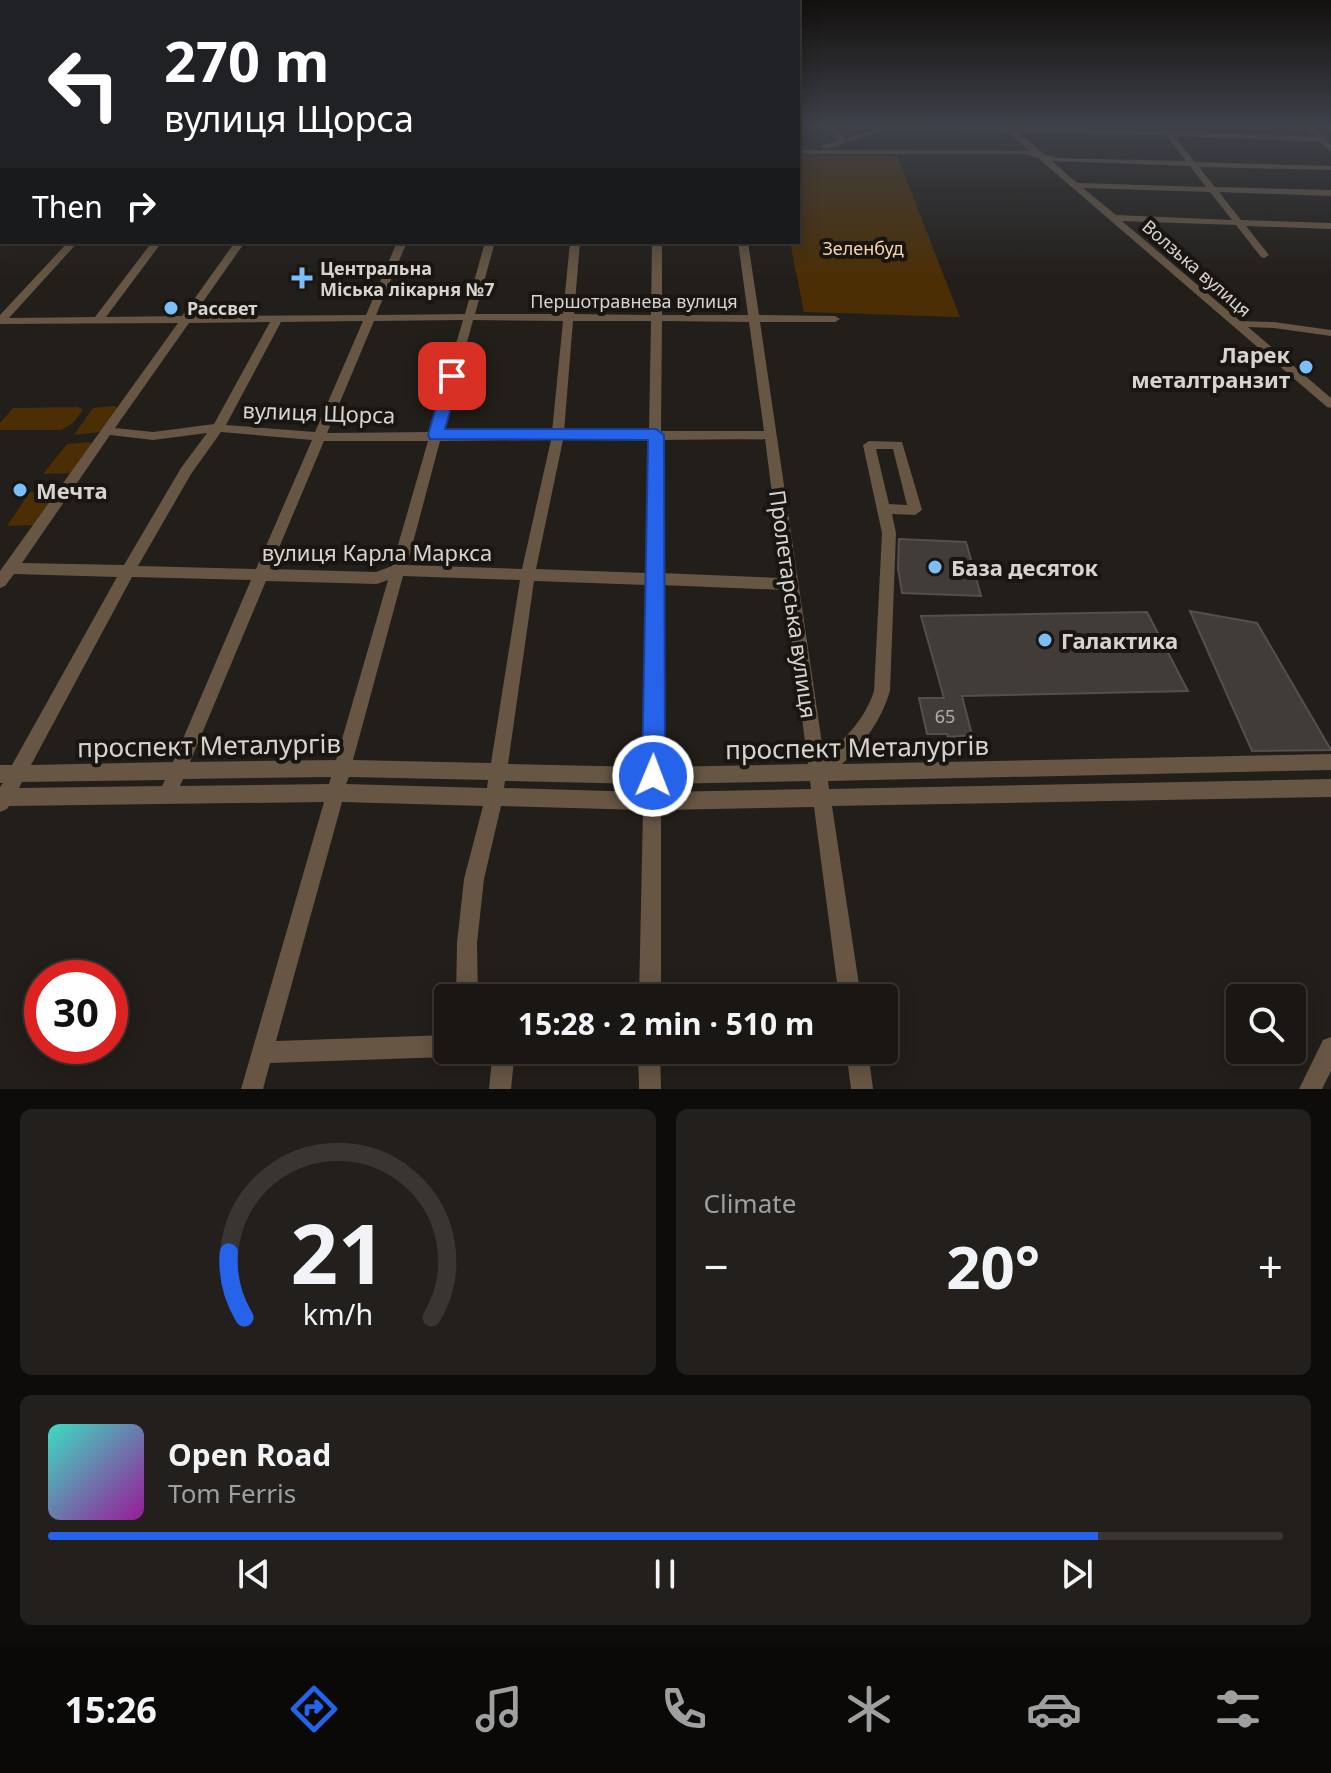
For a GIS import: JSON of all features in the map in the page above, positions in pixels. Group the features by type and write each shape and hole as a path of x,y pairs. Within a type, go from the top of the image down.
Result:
{"street":[{"name":"Волзька вулиця","path":"1065,177 1331,404"},
{"path":"1202,177 1264,255"},
{"path":"1075,185 1331,193"},
{"path":"1113,218 1331,226"},
{"path":"0,321 71,244"},
{"path":"98,320 155,244"},
{"path":"0,582 239,244"},
{"path":"168,794 401,244"},
{"path":"252,1089 489,244"},
{"path":"467,984 467,943 474,879 494,798 528,574 558,435 575,244"},
{"path":"650,984 657,244"},
{"name":"Пролетарська вулиця","path":"743,244 823,797"},
{"path":"2,800 8,774 186,471 218,428 278,317"},
{"name":"Першотравнева вулиця","path":"0,321 278,317 835,319"},
{"path":"1238,324 1274,325 1331,333"},
{"name":"вулиця Щорса","path":"108,431 153,436 218,428 321,437 771,435"},
{"path":"818,774 867,729 877,713 882,691 889,533 883,509 880,496 869,445 898,445 915,510 883,509"},
{"name":"вулиця Карла Маркса","path":"10,568 377,578 398,570 792,584"},
{"name":"проспект Металургів","path":"8,774 340,768 653,776 1331,762"},
{"path":"1155,767 1166,779 1167,791"},
{"name":"проспект Металургів","path":"2,800 168,794 334,793 653,801 1331,788"},
{"path":"823,797 848,984"},
{"path":"263,1052 434,1046"},
{"path":"1310,1089 1331,1048"},
{"path":"500,1089 503,1064"},
{"path":"649,1064 650,1089"},
{"path":"859,1064 862,1089"}],"green space":[{"name":"Зеленбуд","path":"800,177 905,177 960,317 804,312 790,244 800,244"},
{"path":"78,407 83,410 72,424 61,430 0,430 0,423 13,408"},
{"path":"93,408 117,408 101,432 74,435"},
{"path":"67,444 92,444 72,473 43,474"},
{"path":"30,492 60,492 35,525 7,526"}],"building":[{"name":"База десяток","path":"899,539 966,542 981,596 902,593 898,568"},
{"path":"1190,611 1257,623 1331,750 1252,751"},
{"name":"Галактика","path":"1147,612 1188,691 962,696 972,735 948,737 947,734 927,734 919,698 944,698 921,616"}],"place":[{"name":"Центральна Міська лікарня №7","path":"302,278"},
{"name":"Рассвет","path":"171,308"},
{"name":"Ларек металтранзит","path":"1306,367"},
{"name":"Мечта","path":"20,490"},
{"name":"База десяток","path":"935,567"},
{"name":"Галактика","path":"1045,640"}],"route":[{"path":"452,376 436,435 656,435 653,776"}]}
